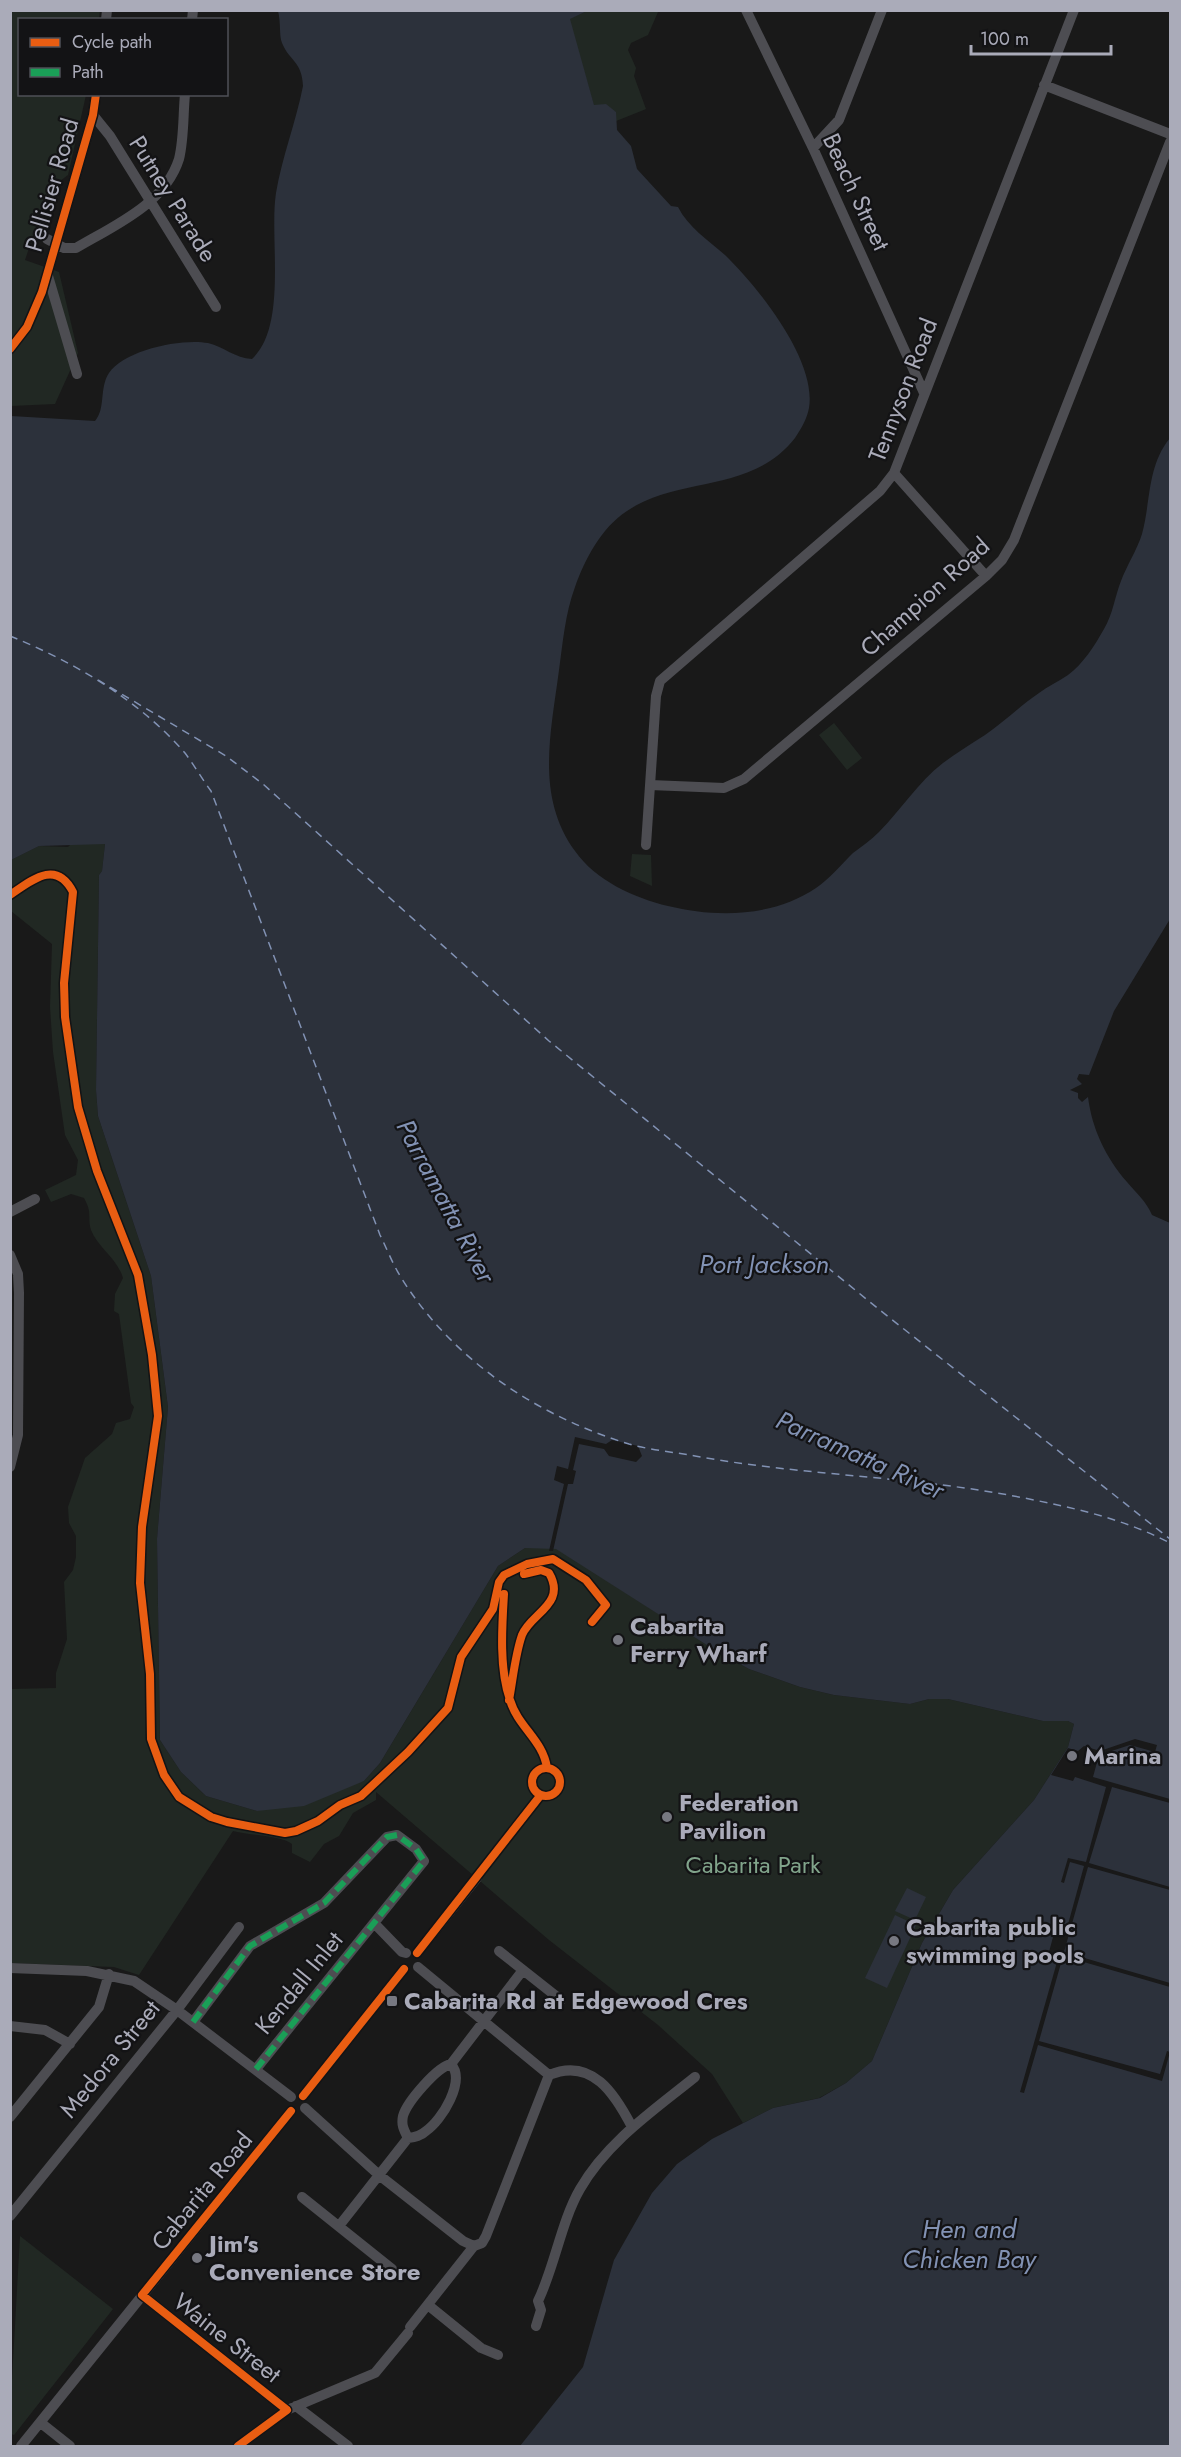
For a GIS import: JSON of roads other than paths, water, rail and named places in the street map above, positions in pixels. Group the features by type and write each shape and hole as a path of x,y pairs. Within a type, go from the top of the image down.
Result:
{"street":[{"name":"Beach Street","path":"746,10 813,148 924,393"},
{"path":"813,148 839,120 882,10"},
{"name":"Tennyson Road","path":"646,845 657,688 663,675 880,491 894,473 1074,10"},
{"path":"1044,85 1170,134"},
{"name":"Pellisier Road","path":"10,349 27,327 42,292 51,242 93,115 96,96"},
{"path":"51,242 69,249 76,248 149,203 174,173 179,157 185,96"},
{"name":"Putney Parade","path":"93,115 110,136 149,203 216,307"},
{"name":"Champion Road","path":"650,784 724,788 744,779 986,576 1002,560 1014,540 1170,142"},
{"name":"Pellisier Road","path":"47,274 77,374"},
{"path":"894,473 986,576"},
{"path":"10,1212 35,1199"},
{"path":"10,1255 18,1274 19,1293 15,1359 18,1443 10,1467"},
{"name":"Kendall Inlet","path":"193,2022 250,1946 324,1903 387,1837 397,1835 416,1849 424,1861 256,2069"},
{"path":"404,1969 401,1960 411,1953 477,1878"},
{"name":"Kendall Inlet","path":"374,1923 402,1953 411,1953"},
{"name":"Medora Street","path":"10,2216 177,2010 239,1927"},
{"path":"499,1951 561,2000"},
{"path":"404,1969 412,1970 418,1967 420,1961 411,1953"},
{"path":"418,1967 549,2075 578,2070 597,2078 618,2099 632,2127"},
{"path":"10,1968 109,1974 134,1981 256,2069 297,2097 306,2101 304,2108 299,2112 291,2111 288,2102 297,2097 404,1969"},
{"path":"408,2138 402,2127 404,2114 438,2070 451,2064 523,1970"},
{"path":"10,2117 99,2007 109,1974"},
{"path":"10,2026 45,2030 70,2044"},
{"path":"339,2226 408,2138 426,2132 439,2119 455,2086 457,2073 451,2064"},
{"path":"238,2446 292,2408 375,2373 464,2258 474,2246 482,2243 549,2075"},
{"path":"536,2326 541,2310 538,2301 550,2277 580,2189 621,2137 695,2077"},
{"path":"304,2108 379,2175 463,2241 474,2246"},
{"name":"Cabarita Road","path":"21,2446 291,2111"},
{"path":"302,2197 392,2269"},
{"name":"Waine Street","path":"142,2295 292,2408 348,2446"},
{"path":"428,2305 481,2348 498,2355"},
{"path":"41,2423 70,2446"}],"water":[{"name":"Port Jackson","path":"278,11 587,11 570,19 594,105 606,104 616,112 617,130 631,146 637,169 671,206 678,207 693,227 725,255 753,285 782,325 804,368 809,389 808,412 795,438 777,456 758,468 714,482 669,492 627,511 609,526 595,545 579,576 572,597 565,628 550,740 550,786 554,808 562,830 583,861 604,879 629,893 655,903 687,910 744,912 782,905 799,898 826,880 853,853 879,832 934,771 992,730 1025,703 1068,675 1088,654 1107,623 1121,581 1140,540 1153,472 1170,438 1170,919 1114,1011 1089,1075 1079,1074 1077,1079 1082,1084 1070,1090 1078,1093 1078,1098 1082,1102 1088,1097 1097,1132 1106,1153 1119,1173 1152,1215 1170,1223 1170,2446 520,2446 583,2367 614,2260 652,2193 677,2164 712,2139 773,2108 820,2098 846,2083 872,2061 922,1943 953,1890 1034,1800 1068,1747 1074,1724 1068,1721 1043,1721 948,1699 929,1699 910,1704 834,1695 800,1687 749,1669 713,1649 556,1549 525,1548 498,1566 380,1763 364,1781 304,1806 257,1811 206,1796 181,1772 160,1740 157,1539 168,1407 151,1276 98,1116 96,1090 99,875 102,871 105,844 39,846 11,860 11,416 95,421 109,373 116,365 140,352 169,344 197,342 208,343 240,357 252,359 263,344 274,304 276,193 303,86 298,66 282,43"},
{"path":"907,1888 926,1897 915,1920 895,1911"},
{"path":"895,1915 916,1925 887,1988 865,1978"}],"place":[{"name":"Cabarita Ferry Wharf","path":"618,1640"},
{"name":"Marina","path":"1072,1756"},
{"name":"Federation Pavilion","path":"667,1817"},
{"name":"Cabarita public swimming pools","path":"894,1941"},
{"name":"Cabarita Rd at Edgewood Cres","path":"392,2001"},
{"name":"Jim's Convenience Store","path":"197,2258"}],"water label":[{"name":"Parramatta River","path":"446,1201"},
{"name":"Parramatta River","path":"860,1455"},
{"name":"Hen and Chicken Bay","path":"969,2244"}],"park label":[{"name":"Cabarita Park","path":"753,1865"}]}
